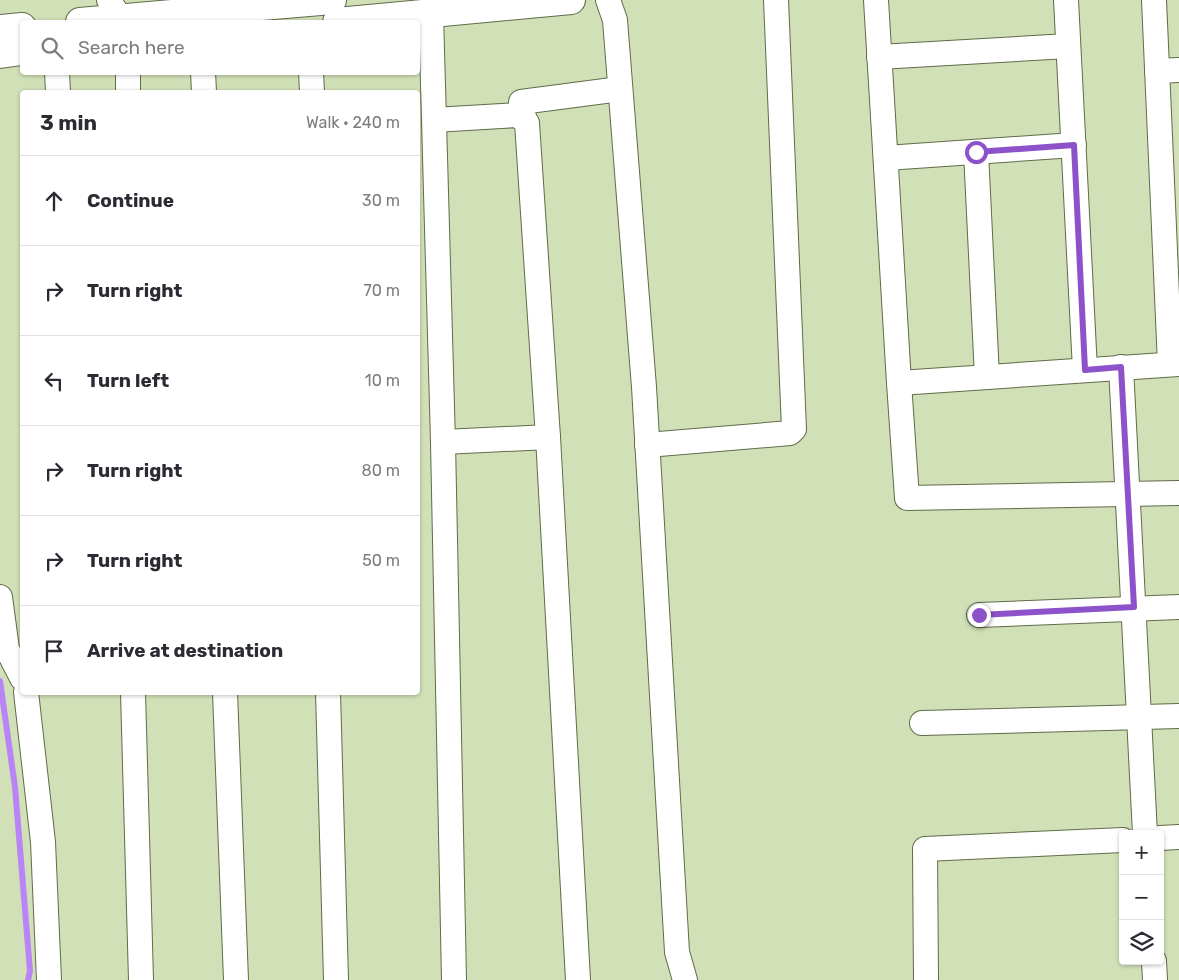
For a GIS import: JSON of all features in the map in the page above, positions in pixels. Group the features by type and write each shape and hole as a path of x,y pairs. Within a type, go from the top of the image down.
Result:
{"street":[{"path":"89,20 117,14 247,4 332,0"},
{"path":"347,20 404,8 431,14 570,0"},
{"path":"608,0 615,20 647,445 677,952 685,980"},
{"path":"647,445 790,433 794,429 776,0"},
{"path":"876,0 907,498 1179,493"},
{"path":"1066,0 1085,370"},
{"path":"899,383 1174,364 1168,70 1154,0"},
{"path":"431,14 434,120 428,235 444,442 454,980"},
{"path":"0,29 20,27"},
{"path":"879,57 1068,46"},
{"path":"0,54 20,51"},
{"path":"57,75 58,90"},
{"path":"128,75 128,90"},
{"path":"203,75 204,90"},
{"path":"311,75 312,90"},
{"path":"578,980 548,437 527,123 520,102 620,90"},
{"path":"434,120 518,114 524,117"},
{"path":"886,158 1074,145"},
{"path":"976,152 986,377"},
{"path":"1121,367 1145,830"},
{"path":"444,442 548,437"},
{"path":"0,597 7,649 20,674"},
{"path":"979,615 1179,606"},
{"path":"26,695 43,842 49,980"},
{"path":"134,695 141,980"},
{"path":"225,695 236,980"},
{"path":"328,695 336,980"},
{"path":"922,723 1179,716"},
{"path":"1164,838 1179,838"},
{"path":"926,980 925,849 1119,840"},
{"path":"1154,965 1155,980"}],"waterway":[{"path":"0,681 15,787 30,971 28,980"}],"route":[{"path":"976,152 1074,145 1085,370 1121,367 1134,607 979,615"}]}
